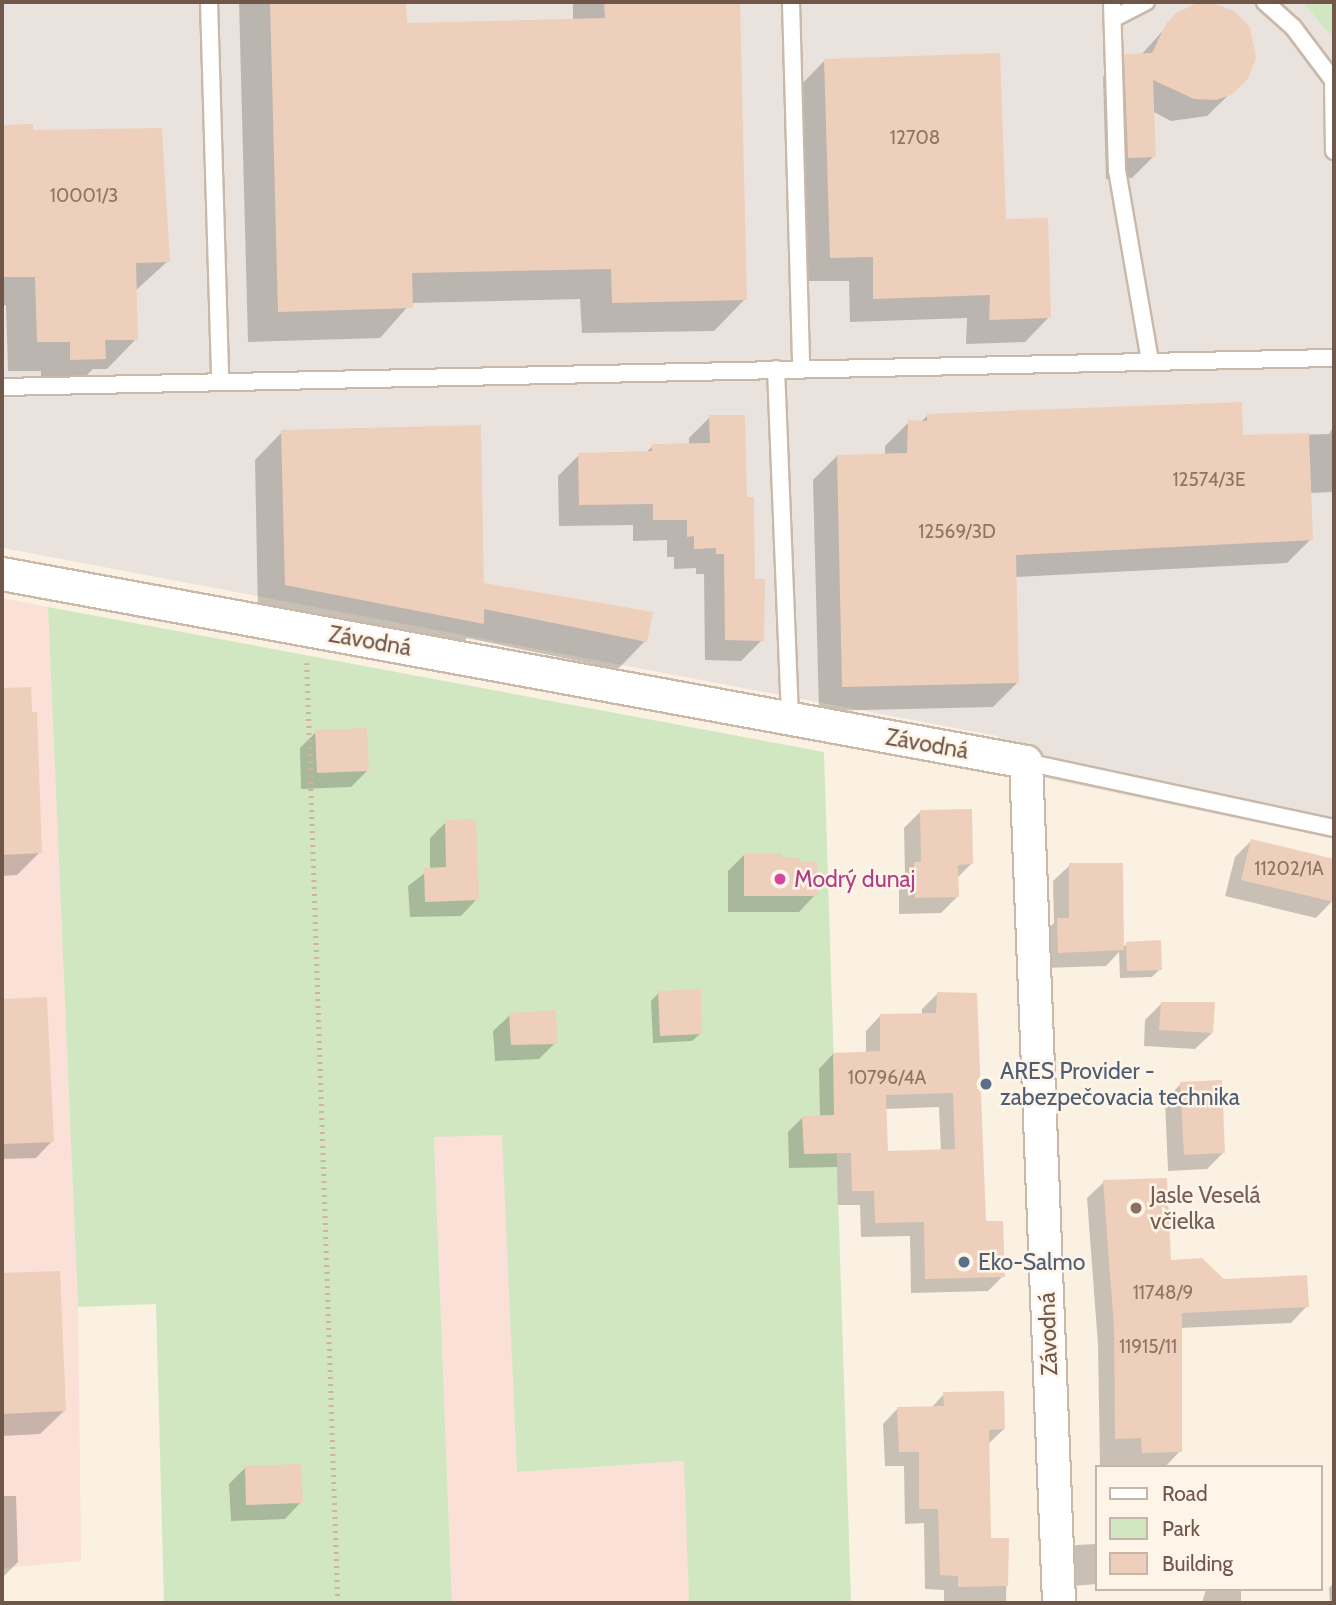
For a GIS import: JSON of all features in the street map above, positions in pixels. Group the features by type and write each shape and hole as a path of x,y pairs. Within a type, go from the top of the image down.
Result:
{"street":[{"name":"Závodná","path":"2,574 1026,762 1059,1603"}],"lane":[{"path":"209,2 220,381"},
{"path":"791,2 801,369"},
{"path":"1146,2 1113,10 1118,170 1150,362"},
{"path":"1265,2 1293,27 1332,80 1334,151"},
{"path":"2,387 1334,358"},
{"path":"776,369 790,719"},
{"path":"1026,762 1334,828"}],"path":[{"path":"306,630 338,1603"}],"shaded area":[{"path":"2,2 1303,2 1334,40 1334,839 1044,778 997,736 3,548"},
{"path":"2,598 48,607 78,1307 81,1561 2,1568"},
{"path":"503,1135 517,1472 685,1461 689,1603 452,1603 434,1136"}],"green space":[{"path":"1303,2 1334,2 1334,40"},
{"path":"48,607 824,752 851,1603 689,1603 684,1461 517,1472 502,1135 434,1137 452,1603 164,1603 156,1304 78,1307"}],"building":[{"path":"270,2 406,2 407,23 605,18 604,2 740,2 747,300 612,303 611,269 412,273 413,308 278,312"},
{"path":"1197,3 1213,3 1234,11 1250,27 1256,58 1248,79 1231,95 1216,100 1194,99 1153,80 1156,157 1128,158 1124,54 1152,53 1166,24 1176,13"},
{"path":"1000,53 1006,219 1048,218 1051,318 989,320 990,295 873,299 873,257 830,258 824,59"},
{"path":"33,124 33,130 162,128 170,262 136,263 138,340 105,340 106,359 70,360 70,342 37,342 35,277 2,277 2,125"},
{"path":"1242,402 1243,435 1309,433 1313,540 1016,555 1019,683 842,687 837,455 907,453 908,420 927,421 927,414"},
{"path":"709,415 745,415 747,497 754,497 755,579 765,579 764,641 725,640 724,554 716,554 716,548 694,549 694,536 687,537 687,520 653,520 653,504 579,505 578,453 652,451 652,444 710,443"},
{"path":"481,425 484,583 653,612 647,642 484,609 484,624 285,585 281,430"},
{"path":"31,687 32,712 37,712 42,853 2,855 2,688"},
{"path":"367,728 369,771 317,773 315,730"},
{"path":"972,809 973,864 958,865 959,897 915,898 914,862 921,862 920,810"},
{"path":"476,819 479,900 425,902 424,868 446,867 445,820"},
{"path":"1251,839 1334,859 1334,902 1241,880"},
{"name":"Modrý dunaj","path":"744,853 782,853 782,857 800,858 800,862 817,862 817,896 744,896"},
{"path":"1069,863 1123,863 1124,950 1058,953 1057,918 1069,918"},
{"path":"1161,940 1162,970 1127,971 1126,942"},
{"path":"701,989 702,1034 660,1036 658,991"},
{"path":"937,992 977,993 986,1221 1003,1221 1005,1277 925,1279 924,1222 875,1223 874,1191 852,1191 851,1153 804,1154 802,1116 834,1115 833,1053 880,1051 880,1014 936,1013","holes":["953,1093 955,1149 888,1151 886,1095"]},
{"path":"47,997 54,1142 2,1144 2,999"},
{"path":"1161,1002 1215,1002 1213,1033 1159,1030"},
{"path":"556,1010 557,1044 511,1045 509,1013"},
{"path":"1222,1080 1225,1153 1184,1155 1180,1082"},
{"path":"1167,1178 1171,1260 1202,1258 1224,1279 1307,1275 1309,1307 1182,1313 1182,1452 1142,1453 1141,1438 1115,1439 1114,1328 1103,1180"},
{"path":"60,1271 66,1411 2,1414 2,1273"},
{"path":"1004,1391 1005,1429 989,1430 991,1538 1009,1538 1008,1586 958,1587 958,1576 940,1575 938,1509 919,1509 919,1452 899,1452 897,1407 944,1406 943,1392"},
{"path":"301,1464 303,1503 246,1505 245,1466"}],"place":[{"name":"Modrý dunaj","path":"780,879"},
{"name":"ARES Provider - zabezpečovacia technika","path":"986,1084"},
{"name":"Jasle Veselá včielka","path":"1136,1208"},
{"name":"Eko-Salmo","path":"964,1262"}]}
